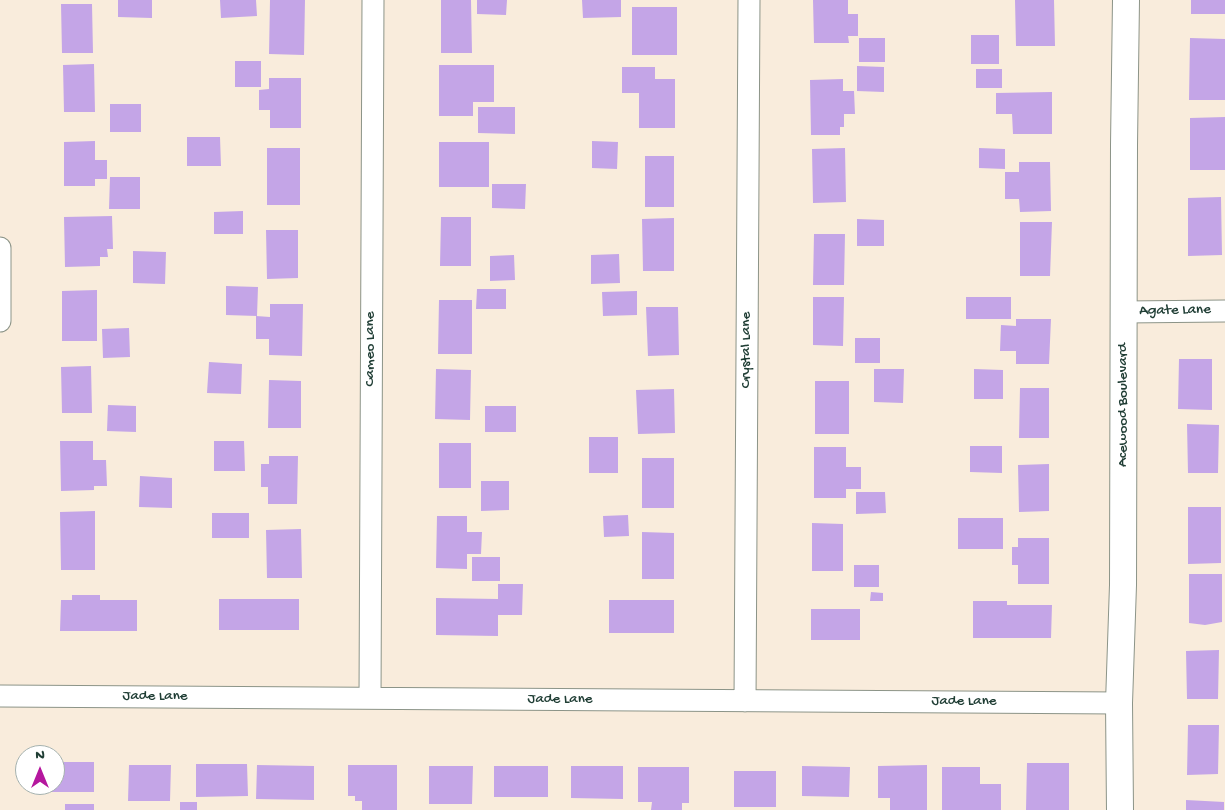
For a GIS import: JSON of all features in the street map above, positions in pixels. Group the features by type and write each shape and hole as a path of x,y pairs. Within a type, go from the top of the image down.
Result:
{"street":[{"name":"Cameo Lane","path":"370,698 373,0"},
{"name":"Crystal Lane","path":"745,701 749,0"},
{"name":"Acewood Boulevard","path":"1120,810 1119,703 1123,585 1126,0"},
{"path":"0,248 0,322"},
{"name":"Agate Lane","path":"1124,312 1225,310"},
{"name":"Jade Lane","path":"0,696 1119,703"}],"building":[{"path":"118,0 152,0 152,18 118,17"},
{"path":"220,0 256,0 257,16 221,18"},
{"path":"270,0 305,0 304,55 269,54"},
{"path":"441,0 471,0 472,53 441,53"},
{"path":"477,0 507,0 506,15 477,14"},
{"path":"582,0 621,0 621,17 583,18"},
{"path":"813,0 848,0 848,14 858,14 858,36 848,36 849,43 814,43"},
{"path":"1015,0 1054,0 1055,46 1016,46"},
{"path":"1191,0 1225,0 1225,14 1191,14"},
{"path":"61,4 92,4 93,53 62,53"},
{"path":"632,7 677,7 677,55 632,55"},
{"path":"971,35 999,35 999,64 971,64"},
{"path":"859,38 885,38 885,62 859,62"},
{"path":"1190,38 1225,39 1225,100 1189,100"},
{"path":"235,61 261,61 261,87 235,87"},
{"path":"94,64 95,112 64,112 63,65"},
{"path":"439,65 494,65 494,102 473,102 473,116 439,116"},
{"path":"857,66 884,67 884,92 857,91"},
{"path":"622,67 655,67 655,79 675,79 675,128 639,128 639,93 622,93"},
{"path":"976,69 1002,69 1002,88 976,88"},
{"path":"269,78 301,78 301,128 270,128 270,110 259,110 259,90 269,89"},
{"path":"843,79 843,91 854,91 855,114 844,114 844,127 840,127 840,135 811,135 810,80"},
{"path":"1052,92 1052,134 1013,134 1012,114 996,114 996,93"},
{"path":"110,104 141,104 141,132 110,132"},
{"path":"478,107 515,107 515,134 478,133"},
{"path":"1225,117 1225,170 1190,170 1190,118"},
{"path":"187,137 220,137 221,166 187,166"},
{"path":"95,141 95,160 107,160 107,179 95,179 95,186 64,186 64,142"},
{"path":"592,141 618,142 617,169 592,168"},
{"path":"439,142 489,142 489,187 439,187"},
{"path":"267,148 300,148 300,205 267,205"},
{"path":"845,148 846,202 813,203 812,149"},
{"path":"979,148 1005,149 1005,169 979,168"},
{"path":"645,156 674,156 674,207 645,207"},
{"path":"1019,162 1050,162 1051,211 1020,212 1019,199 1005,199 1005,172 1019,172"},
{"path":"110,177 140,177 140,209 109,209"},
{"path":"492,184 526,184 525,209 492,208"},
{"path":"1221,197 1222,255 1188,256 1188,198"},
{"path":"243,211 243,234 214,234 214,212"},
{"path":"112,216 113,249 107,249 108,257 100,257 100,266 65,267 64,217"},
{"path":"441,217 471,217 471,266 440,266"},
{"path":"674,218 674,271 643,271 642,219"},
{"path":"857,219 884,220 884,246 857,246"},
{"path":"1020,222 1052,222 1050,276 1020,276"},
{"path":"266,230 298,230 298,278 267,279"},
{"path":"814,234 845,234 844,285 813,285"},
{"path":"133,251 166,252 165,284 133,283"},
{"path":"619,254 620,283 591,284 591,255"},
{"path":"514,255 515,280 490,281 490,256"},
{"path":"226,286 258,287 257,316 226,315"},
{"path":"477,289 506,289 506,309 476,309"},
{"path":"97,290 97,341 62,341 62,291"},
{"path":"637,291 637,315 603,316 602,292"},
{"path":"813,297 844,297 843,346 813,345"},
{"path":"966,297 1011,297 1011,319 966,319"},
{"path":"439,300 472,300 472,354 438,354"},
{"path":"270,304 303,304 302,356 269,355 269,339 256,339 256,316 270,317"},
{"path":"646,307 678,307 679,355 648,356"},
{"path":"1016,319 1051,319 1049,364 1016,364 1016,351 1000,351 1001,325 1016,326"},
{"path":"129,328 130,357 103,358 102,329"},
{"path":"855,338 880,338 880,363 855,363"},
{"path":"1179,359 1212,359 1212,410 1178,409"},
{"path":"209,362 242,364 241,394 207,393"},
{"path":"91,366 92,413 62,413 61,367"},
{"path":"436,369 471,370 470,420 435,419"},
{"path":"874,369 904,369 903,403 874,402"},
{"path":"974,369 1003,370 1003,399 974,399"},
{"path":"269,380 301,381 301,428 268,428"},
{"path":"815,381 849,381 849,434 815,434"},
{"path":"1020,388 1049,388 1049,438 1019,438"},
{"path":"674,389 675,433 638,434 636,390"},
{"path":"108,405 136,406 136,432 107,431"},
{"path":"485,406 516,406 516,432 485,432"},
{"path":"1187,424 1219,425 1218,473 1188,473"},
{"path":"589,437 618,437 618,473 589,473"},
{"path":"60,441 93,441 93,460 106,460 107,486 94,486 94,490 61,491"},
{"path":"214,441 244,441 245,471 214,471"},
{"path":"439,443 471,443 471,488 439,488"},
{"path":"970,446 1002,446 1002,473 970,472"},
{"path":"814,447 846,447 846,467 861,467 861,489 846,489 846,498 814,498"},
{"path":"269,456 298,456 297,504 268,504 268,487 261,487 261,464 269,464"},
{"path":"642,458 674,458 674,508 642,508"},
{"path":"1049,464 1049,511 1019,512 1018,465"},
{"path":"140,476 172,478 172,508 139,507"},
{"path":"481,481 509,481 509,510 481,511"},
{"path":"856,492 885,492 886,513 856,514"},
{"path":"1188,507 1221,507 1221,563 1188,564"},
{"path":"95,511 95,570 61,570 60,512"},
{"path":"212,513 249,513 249,538 212,538"},
{"path":"628,515 629,536 604,537 603,516"},
{"path":"437,516 467,516 467,532 482,532 481,554 467,554 467,569 436,568"},
{"path":"958,518 1003,518 1003,549 958,549"},
{"path":"812,523 843,524 843,571 812,571"},
{"path":"301,529 302,578 267,578 266,530"},
{"path":"642,532 674,533 674,579 642,579"},
{"path":"1018,538 1049,538 1049,584 1018,584 1018,565 1012,565 1012,547 1018,547"},
{"path":"472,557 500,557 500,581 472,581"},
{"path":"854,565 879,565 879,587 854,587"},
{"path":"1189,574 1222,574 1222,622 1205,625 1189,623"},
{"path":"498,584 523,584 522,615 498,615 498,636 436,635 436,598 498,599"},
{"path":"871,592 883,593 883,601 870,601"},
{"path":"72,595 100,595 100,600 137,600 137,631 60,631 61,600 72,600"},
{"path":"219,599 299,599 299,630 219,630"},
{"path":"609,600 674,600 674,633 609,633"},
{"path":"973,601 1007,601 1007,605 1052,605 1051,638 973,638"},
{"path":"811,609 860,609 860,640 811,640"},
{"path":"1219,650 1218,699 1187,699 1186,651"},
{"path":"1188,725 1219,725 1218,774 1187,775"},
{"path":"65,762 94,762 94,792 65,792"},
{"path":"1027,763 1069,763 1069,810 1026,810"},
{"path":"196,764 247,764 248,796 196,797"},
{"path":"129,765 171,765 170,801 128,801"},
{"path":"257,765 314,766 314,800 256,799"},
{"path":"348,765 397,765 397,810 362,810 362,801 355,801 355,796 348,796"},
{"path":"927,765 927,810 890,810 890,798 878,798 878,766"},
{"path":"429,766 473,766 472,804 429,804"},
{"path":"494,766 548,766 548,797 494,797"},
{"path":"571,766 623,766 623,799 571,798"},
{"path":"802,766 850,767 849,797 802,796"},
{"path":"638,767 689,767 689,803 682,803 682,810 651,810 652,802 638,802"},
{"path":"942,767 980,767 980,784 1001,784 1001,810 942,810"},
{"path":"734,771 776,771 776,807 734,807"},
{"path":"1186,800 1224,802 1224,810 1186,810"},
{"path":"180,802 197,802 197,810 180,810"},
{"path":"65,804 94,804 94,810 65,810"}]}
